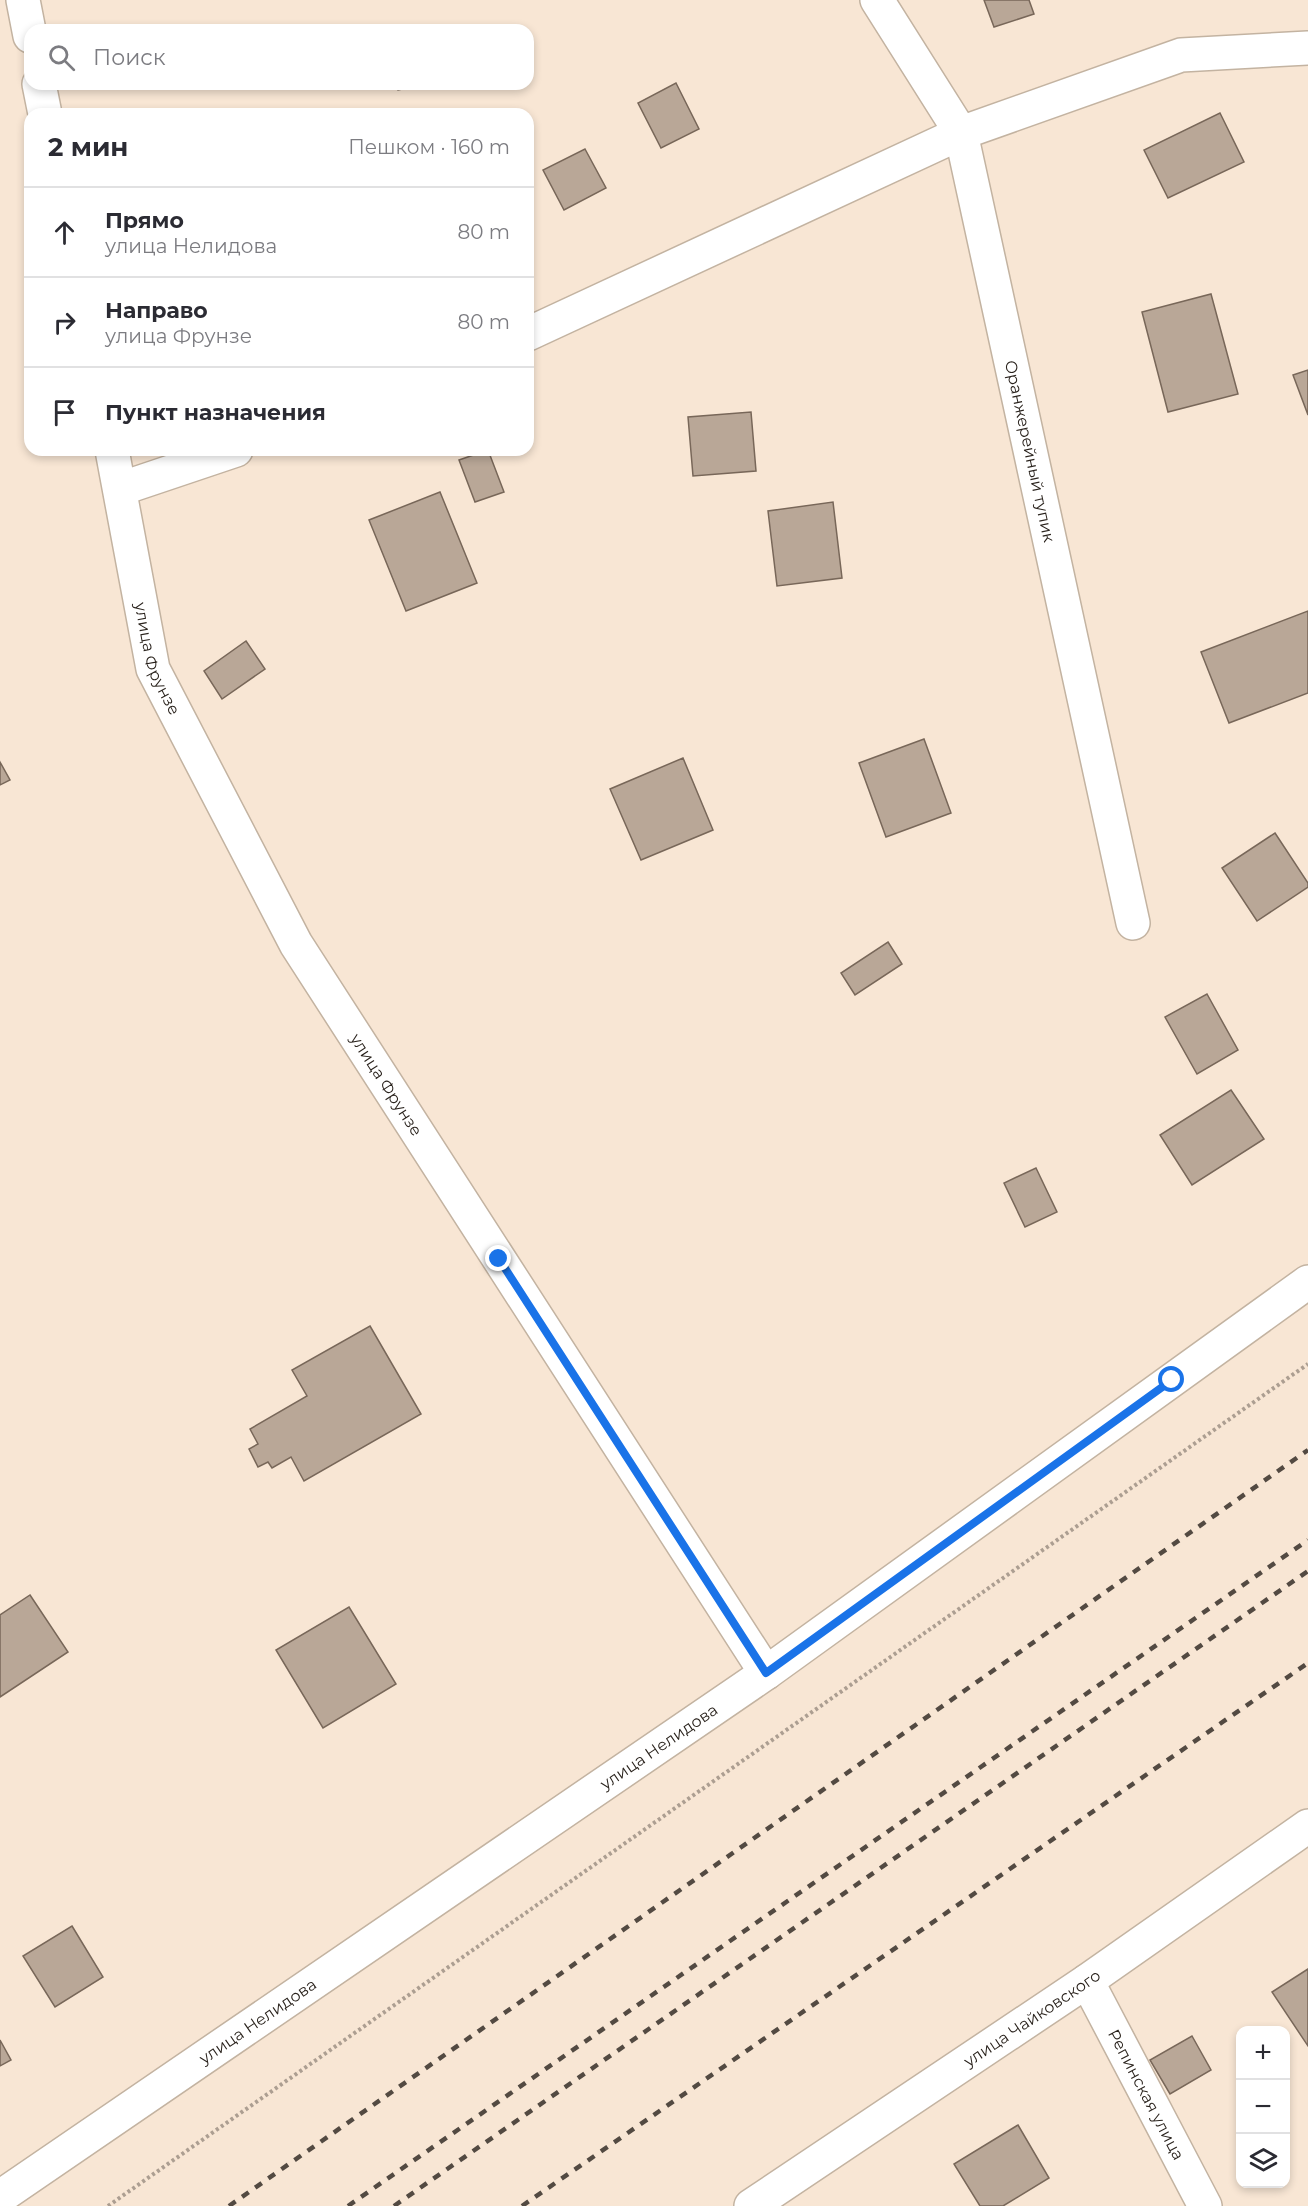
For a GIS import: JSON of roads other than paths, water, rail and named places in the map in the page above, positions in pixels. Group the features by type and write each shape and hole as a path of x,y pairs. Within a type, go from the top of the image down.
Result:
{"street":[{"path":"23,0 28,24"},
{"name":"Оранжерейный тупик","path":"877,0 961,133 1132,923"},
{"path":"534,331 961,133 1181,55 1308,48"},
{"path":"40,90 44,108"},
{"name":"улица Фрунзе","path":"113,456 153,669 296,944 766,1673"},
{"path":"120,489 218,456"},
{"name":"улица Нелидова","path":"0,2197 766,1673 1308,1282"},
{"name":"улица Чайковского","path":"751,2206 1087,1981 1308,1826"},
{"name":"Репинская улица","path":"1087,1981 1205,2206"}],"railway":[{"path":"229,2206 1308,1450"},
{"path":"348,2206 1308,1540"},
{"path":"394,2206 1308,1571"},
{"path":"522,2206 1308,1663"}]}
